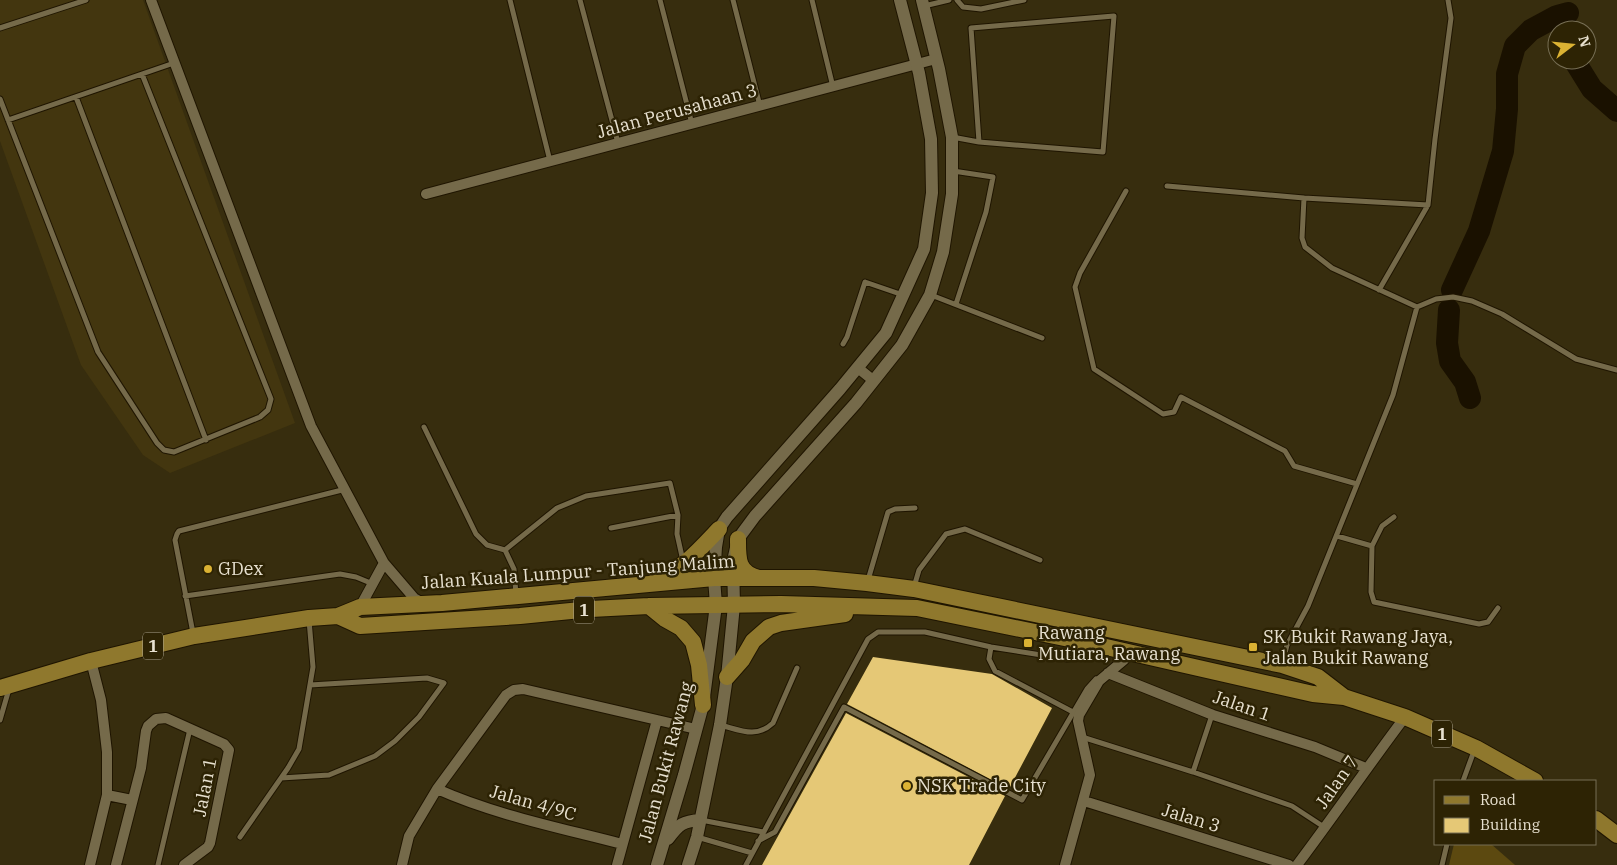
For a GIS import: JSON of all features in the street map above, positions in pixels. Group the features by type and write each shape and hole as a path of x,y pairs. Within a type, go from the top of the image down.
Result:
{"main road":[{"path":"643,585 658,579 683,564 719,529"},
{"path":"738,539 739,560 745,572 752,576 768,579"},
{"name":"Jalan Kuala Lumpur - Tanjung Malim","path":"5,686 91,661 194,636 309,618 338,616 360,607 714,578 814,578 914,590 1282,665 1318,677 1344,697"},
{"name":"Jalan Kuala Lumpur - Tanjung Malim","path":"338,616 360,626 649,606 839,605 916,608 1084,642 1313,694 1344,697 1405,718 1476,748 1533,780"},
{"path":"649,606 665,619 681,628 693,642 699,666 703,705"},
{"path":"728,677 742,660 753,641 769,626 826,616 916,608"},
{"path":"1597,820 1617,835"}],"street":[{"path":"151,0 311,426 384,562 414,598 424,603"},
{"path":"719,529 727,517 858,368 886,333 924,248 932,193 931,139 917,65 900,0"},
{"path":"688,865 701,820 728,677 734,605 733,561 738,539 755,516 856,403 902,346 930,295 943,252 952,194 952,137 923,3"},
{"name":"Jalan Perusahaan 3","path":"426,194 936,59"},
{"path":"858,368 874,381"},
{"name":"Jalan Bukit Rawang","path":"657,865 703,705 716,605 714,578 719,529"},
{"path":"360,607 384,562"},
{"path":"1065,865 1090,775 1078,721 1080,714 1099,681 1127,660"},
{"path":"90,865 107,795 107,752 101,700 91,661"},
{"name":"Jalan 1","path":"1108,673 1212,715 1315,748 1366,768"},
{"path":"402,865 409,836 437,789 506,695 514,690 523,689 696,729"},
{"name":"Jalan 1","path":"116,865 141,768 146,731 148,726 156,719 166,718 224,744 229,750 210,843 184,865"},
{"name":"Jalan 7","path":"1297,865 1366,768 1405,718"},
{"path":"617,865 657,720"},
{"name":"Jalan 4/9C","path":"437,789 458,798 534,821 622,844"},
{"path":"107,795 132,800"},
{"name":"Jalan 3","path":"1084,801 1289,865"},
{"path":"663,847 681,824 686,821 701,820"}],"lane":[{"path":"0,28 86,0"},
{"path":"510,0 550,161"},
{"path":"580,0 618,143"},
{"path":"660,0 692,124"},
{"path":"733,0 760,106"},
{"path":"812,0 834,86"},
{"path":"923,3 949,0"},
{"path":"957,0 963,7 980,9 1024,0"},
{"path":"1379,290 1428,205 1451,18 1448,0"},
{"path":"952,137 979,142 1103,152 1114,16 971,28 979,142"},
{"path":"8,120 175,63"},
{"path":"0,99 98,352 160,447 174,452 265,414 271,399 142,74"},
{"path":"76,97 206,440"},
{"path":"952,171 992,177 986,212 956,304"},
{"path":"1167,186 1304,198 1428,205"},
{"path":"1126,191 1080,273 1075,287 1094,369 1163,414 1174,412 1182,397 1285,451 1294,466 1357,484"},
{"path":"1304,198 1302,238 1305,247 1332,268 1417,308"},
{"path":"844,344 865,282 904,295"},
{"path":"930,295 1042,338"},
{"path":"1282,665 1288,645 1308,606 1393,395 1417,308 1436,299 1453,297 1472,301 1502,314 1576,359 1617,370"},
{"path":"424,427 476,534 487,545 505,550 514,569 516,595"},
{"path":"505,550 557,508 586,496 670,483 678,515 677,534 683,564"},
{"path":"194,636 175,540 179,531 346,489"},
{"path":"867,583 888,512 895,509 915,508"},
{"path":"611,528 678,515"},
{"path":"1394,517 1382,526 1372,546 1371,592 1374,602 1479,624 1488,622 1498,608"},
{"path":"914,590 919,570 946,534 964,528 1040,560"},
{"path":"1337,536 1372,546"},
{"path":"185,596 340,574 356,577 373,584"},
{"path":"240,837 299,749 313,667 309,618"},
{"path":"746,865 868,639 878,632 925,632 991,647 1067,660 1074,658 1084,642"},
{"path":"991,647 988,660 995,671 1073,712"},
{"path":"758,841 776,832 844,707 1022,800 1087,689 1112,663 1127,660"},
{"path":"720,725 753,733 768,727 773,723 797,668"},
{"path":"1175,670 1206,670"},
{"path":"281,778 329,775 375,756 395,741 419,717 444,683 427,678 310,685"},
{"path":"0,720 5,686"},
{"path":"1193,772 1212,715"},
{"path":"158,865 190,729"},
{"path":"1082,737 1292,806 1325,828"},
{"path":"1463,780 1476,748"},
{"path":"701,820 763,832"},
{"path":"697,837 752,853"},
{"path":"1442,865 1446,845"}],"shaded area":[{"path":"0,0 143,0 295,423 170,473 143,455 81,365 0,141"},
{"path":"1454,845 1492,845 1515,865 1449,865"}],"building":[{"path":"873,657 992,674 1052,708 1009,789 847,704"},
{"path":"846,713 1005,796 969,865 762,865"}],"waterway":[{"path":"1452,290 1479,231 1503,151 1507,109 1507,74 1515,46 1531,30 1557,16 1568,13"},
{"path":"1580,70 1592,89 1617,111"},
{"path":"1449,310 1447,343 1450,361 1465,382 1470,398"}],"place":[{"name":"GDex","path":"208,569"},
{"name":"Rawang Mutiara, Rawang","path":"1028,643"},
{"name":"SK Bukit Rawang Jaya, Jalan Bukit Rawang","path":"1253,647"},
{"name":"NSK Trade City","path":"907,786"}]}
